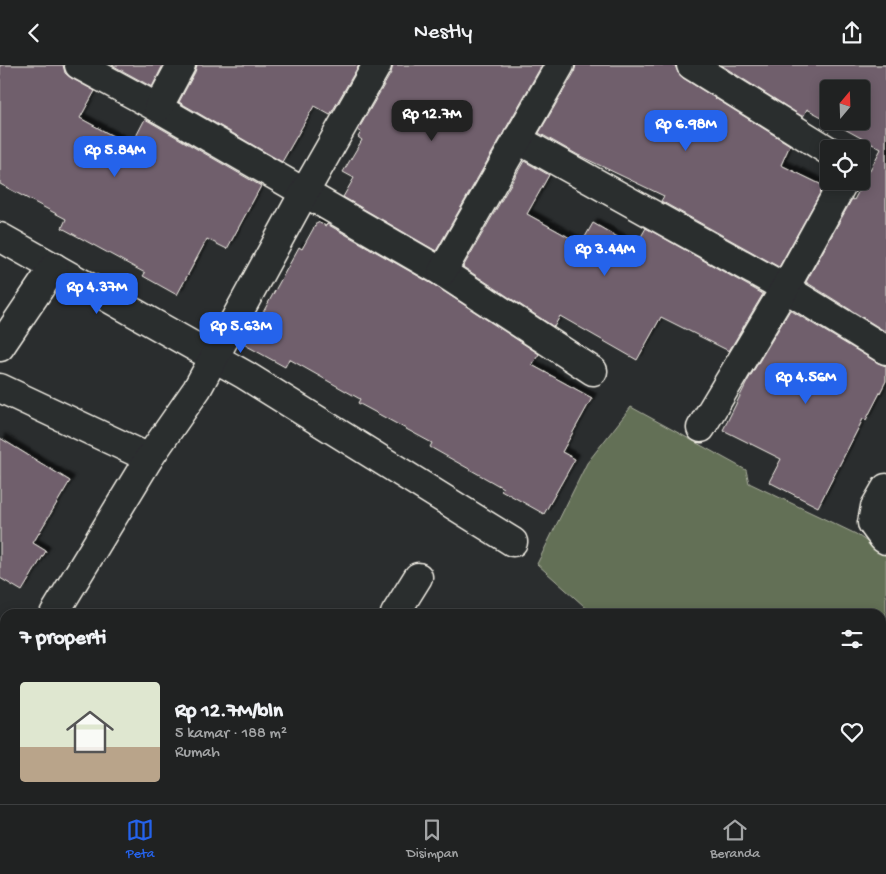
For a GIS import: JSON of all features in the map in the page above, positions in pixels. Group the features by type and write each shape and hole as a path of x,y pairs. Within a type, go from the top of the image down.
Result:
{"street":[{"path":"79,65 158,108 442,272 593,371"},
{"path":"158,108 181,65"},
{"path":"57,609 149,459 197,389 304,193 377,65"},
{"path":"442,272 560,65"},
{"path":"690,65 820,145"},
{"path":"517,139 785,288 886,350"},
{"path":"701,428 785,288 839,190"},
{"path":"0,237 215,357 513,541"},
{"path":"0,347 54,267"},
{"path":"0,387 149,459"},
{"path":"886,488 875,507 872,523 882,538 886,540"},
{"path":"398,609 418,577"}],"green space":[{"path":"631,407 746,470 749,483 856,534 886,555 886,609 587,609 537,564 587,463"}],"building":[{"path":"0,65 63,65 65,73 71,78 95,91 80,118 131,146 145,119 261,186 227,249 207,239 177,295 143,276 145,273 62,228 66,219 0,184"},
{"path":"112,65 163,65 152,87"},
{"path":"197,65 359,65 330,115 314,106 282,162 179,102"},
{"path":"393,65 542,65 436,251 343,197 354,178 343,172 362,140 358,137 361,132 358,130 391,73"},
{"path":"576,65 675,65 678,73 683,78 790,145 781,165 820,184 820,190 822,190 779,267 661,201 664,196 578,155 539,133 574,73"},
{"path":"721,65 886,65 886,332 806,282 852,199 854,200 859,190 870,190 870,170 881,149 870,143 870,140 865,140 846,130 870,130 870,80 820,80 820,116 807,109 803,117"},
{"path":"524,161 549,175 527,214 581,244 593,223 635,247 646,228 763,294 729,351 661,317 637,360 560,316 554,327 463,267"},
{"path":"317,222 326,226 327,224 434,285 539,354 532,365 592,398 562,452 575,459 544,514 501,490 503,488 430,447 432,443 358,403 360,399 289,359 285,367 245,345 299,247 302,249"},
{"path":"790,310 886,366 886,381 866,420 863,419 818,507 769,482 781,459 723,430 748,380"},
{"path":"0,438 70,481 33,543 46,551 22,591 0,578"}]}
